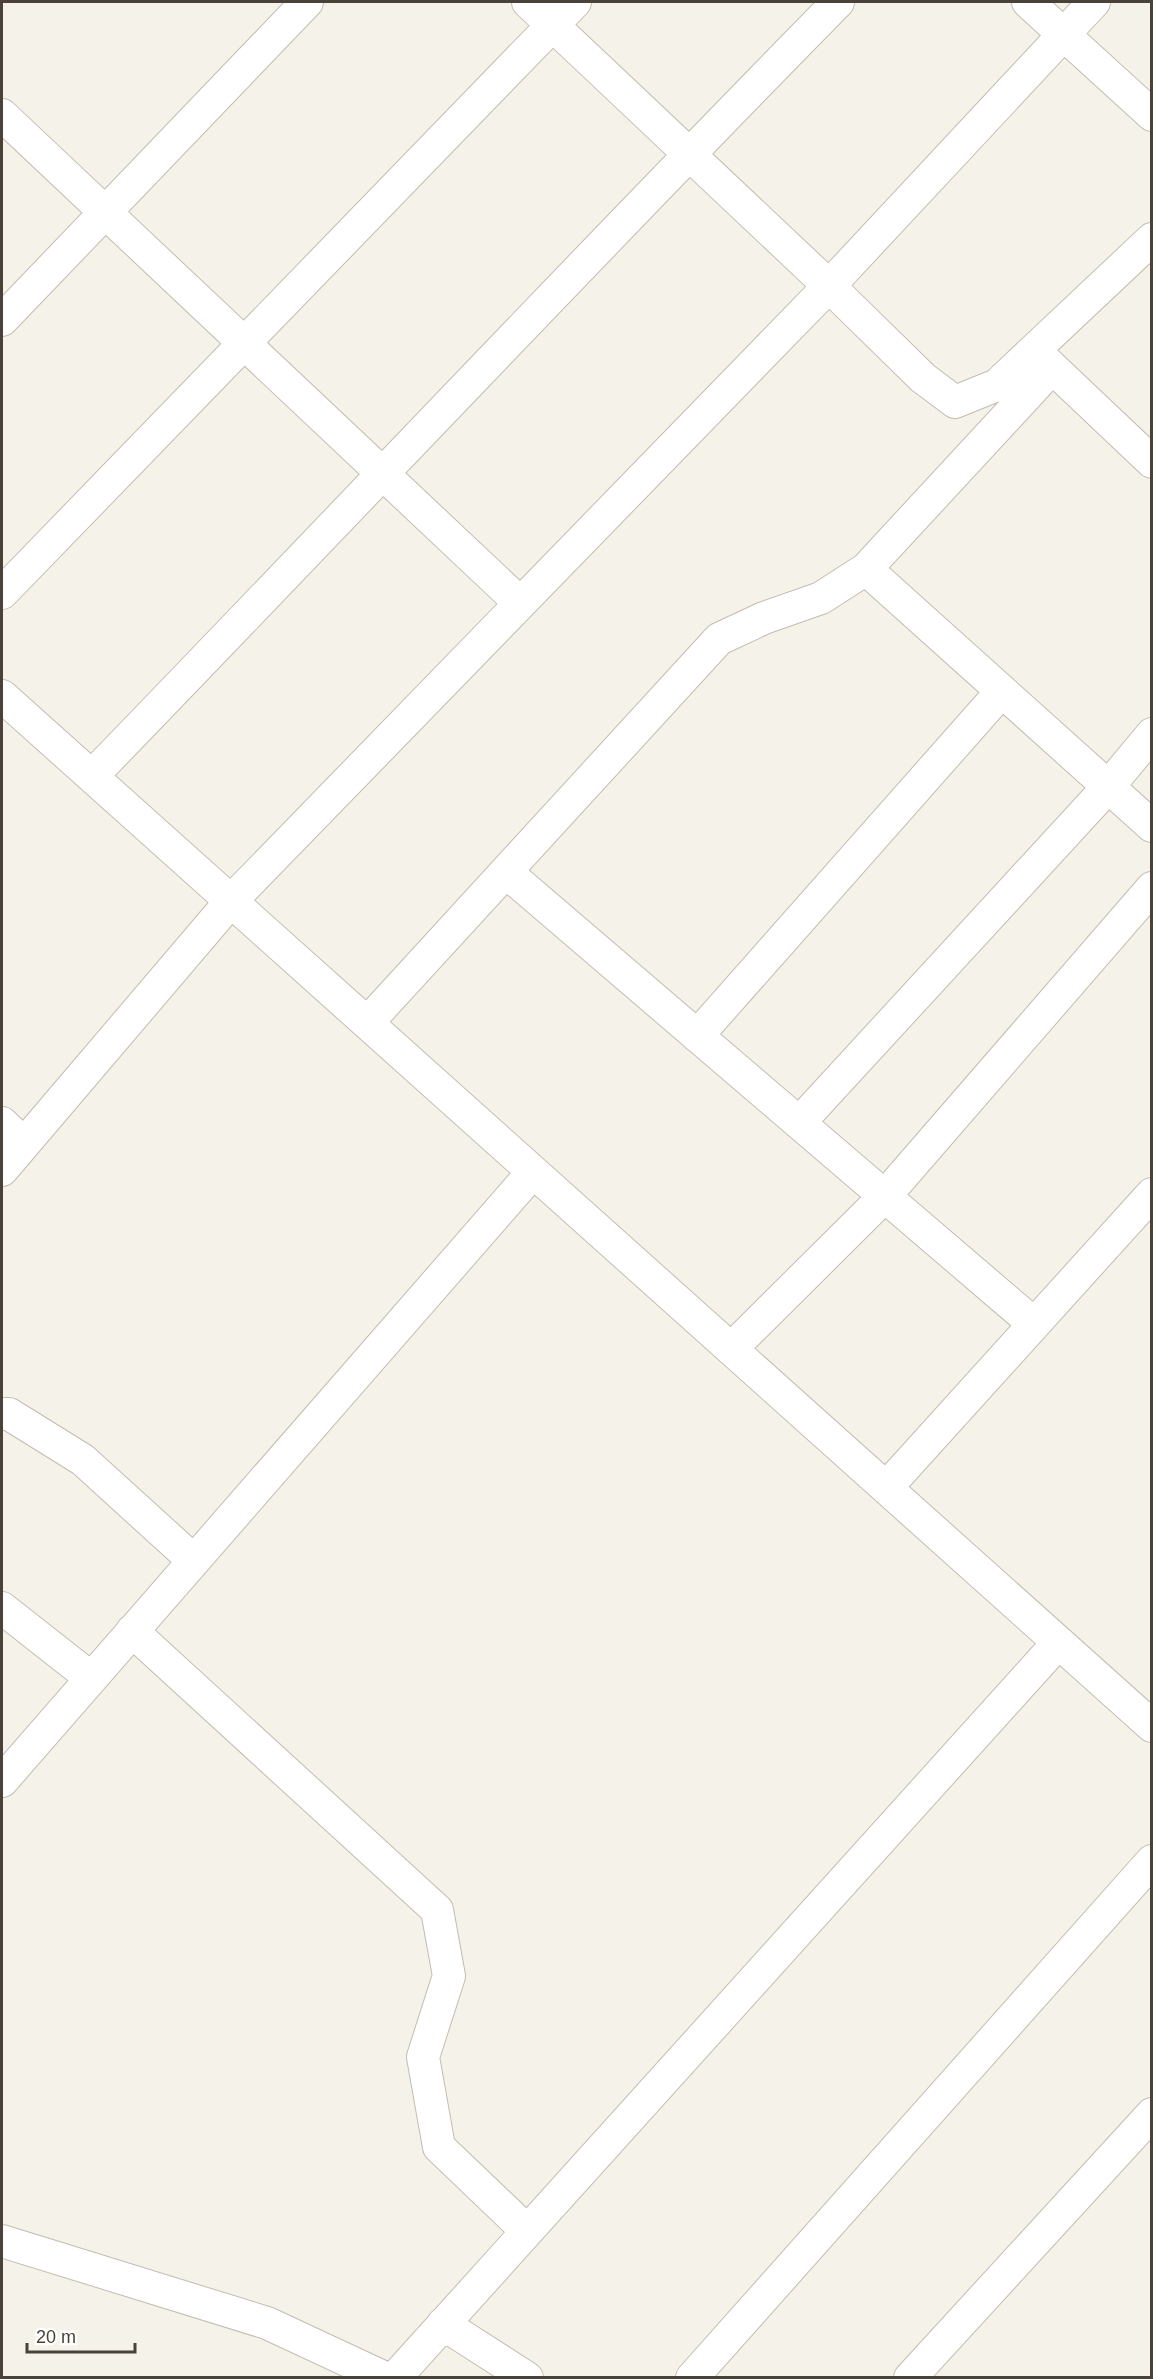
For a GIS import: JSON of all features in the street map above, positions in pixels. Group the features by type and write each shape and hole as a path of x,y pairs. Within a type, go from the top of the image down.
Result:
{"street":[{"path":"2,320 307,2"},
{"path":"528,2 829,286 923,378 955,402 997,385 1043,359"},
{"path":"2,593 575,2"},
{"path":"92,776 384,474 689,153 838,2"},
{"path":"1028,2 1152,115"},
{"path":"2,1170 13,1134 231,901 829,286 1094,2"},
{"path":"2,116 520,603"},
{"path":"367,1023 719,639 764,618 821,598 866,569 1043,359 1152,239"},
{"path":"1043,359 1152,462"},
{"path":"866,569 1152,826"},
{"path":"697,1035 1002,692"},
{"path":"2,696 1152,1726"},
{"path":"799,1123 1108,787 1152,734"},
{"path":"506,872 1034,1324"},
{"path":"731,1349 885,1196 1152,888"},
{"path":"2,1781 533,1172"},
{"path":"886,1488 1152,1194"},
{"path":"2,1414 9,1414 82,1460 194,1561"},
{"path":"2,1608 91,1678"},
{"path":"132,1631 437,1910 449,1976 423,2057 439,2147 527,2231"},
{"path":"395,2378 1058,1643"},
{"path":"692,2378 1152,1861"},
{"path":"910,2378 1152,2114"},
{"path":"2,2241 267,2323 386,2378"},
{"path":"443,2324 527,2378"}]}
